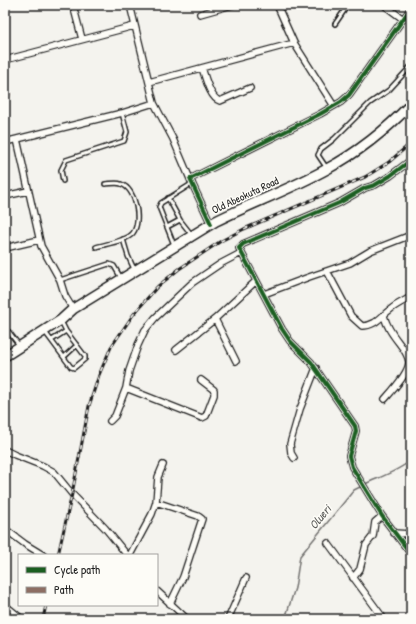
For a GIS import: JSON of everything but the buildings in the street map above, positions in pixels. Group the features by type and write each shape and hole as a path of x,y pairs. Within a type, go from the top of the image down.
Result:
{"highway":[{"name":"Old Abeokuta Road","path":"6,355 134,271 211,224 239,209 298,184 327,169 370,140 411,104"}],"street":[{"path":"74,5 82,39"},
{"path":"130,5 154,103 173,138 211,224"},
{"path":"200,14 232,5"},
{"path":"277,5 294,43 334,106"},
{"path":"384,5 403,19"},
{"path":"191,181 320,114 349,95 411,8"},
{"path":"5,60 134,26"},
{"path":"149,82 294,43"},
{"path":"202,68 210,90 217,101 250,88"},
{"path":"5,142 122,113 154,103"},
{"path":"17,139 39,240 60,280 65,296 73,310"},
{"path":"411,160 375,185 365,188 339,203 243,244 240,248 241,253 285,334 316,368 355,426 356,431 349,456 352,467 382,516 411,554"},
{"path":"5,196 28,190"},
{"path":"264,294 350,264 370,252 411,235"},
{"path":"5,248 39,240"},
{"path":"110,421 115,416 126,388 129,371 145,330 155,318 192,283 220,264 241,253"},
{"path":"327,271 352,316 362,326 379,321 396,305 411,297"},
{"path":"176,350 215,319 256,280"},
{"path":"384,316 387,326 407,356 409,366 397,386 385,399"},
{"path":"215,319 236,361"},
{"path":"379,321 387,326"},
{"path":"294,458 291,453 290,444 300,409 316,368"},
{"path":"126,388 202,418 206,416 214,395 214,390 201,380"},
{"path":"5,450 54,472 72,494 105,528 126,554"},
{"path":"131,554 152,514 156,502 158,477 163,465"},
{"path":"156,502 198,516 202,519 183,577 170,604"},
{"path":"353,578 360,569 366,545 373,536 375,522 382,516"},
{"path":"5,529 41,554"},
{"path":"394,533 411,534"},
{"path":"328,543 384,619"},
{"path":"228,619 246,578"},
{"path":"158,592 187,619"},
{"path":"5,605 22,619"}],"lane":[{"path":"335,24 348,5"},
{"path":"327,169 318,155 321,149 334,139 370,103 389,90 411,66"},
{"path":"63,181 61,170 66,160 124,141 128,132 122,113"},
{"path":"175,246 159,207 161,203 191,181"},
{"path":"96,247 123,240 133,233 137,223 135,199 131,191 121,184 105,184"},
{"path":"168,198 180,220 192,236"},
{"path":"167,228 180,220"},
{"path":"123,240 134,271"},
{"path":"60,280 109,264 114,266 122,280"},
{"path":"44,331 71,367 74,368 85,359 85,356 66,330 61,320"},
{"path":"5,330 9,332 20,347"},
{"path":"52,340 66,330"},
{"path":"64,356 77,345"}],"waterway":[{"name":"Olueri","path":"365,484 395,471 411,460"},
{"name":"Olueri","path":"285,619 295,588 300,556 354,490 362,486"}],"railway":[{"path":"58,554 72,494 89,406 99,375 111,347 133,315 157,287 179,269 221,241 244,229 365,177 389,162 411,143"},
{"path":"43,619 46,606"}],"marked path":[{"path":"5,73 10,89 9,97 5,105"},
{"path":"5,129 9,141"}],"cycle path":[{"path":"211,224 190,179 341,102 349,95 411,8"},
{"path":"411,160 375,185 365,188 339,203 243,244 239,248 282,329 290,341 311,362 355,426 356,431 349,456 352,467 382,516 411,554"}]}
